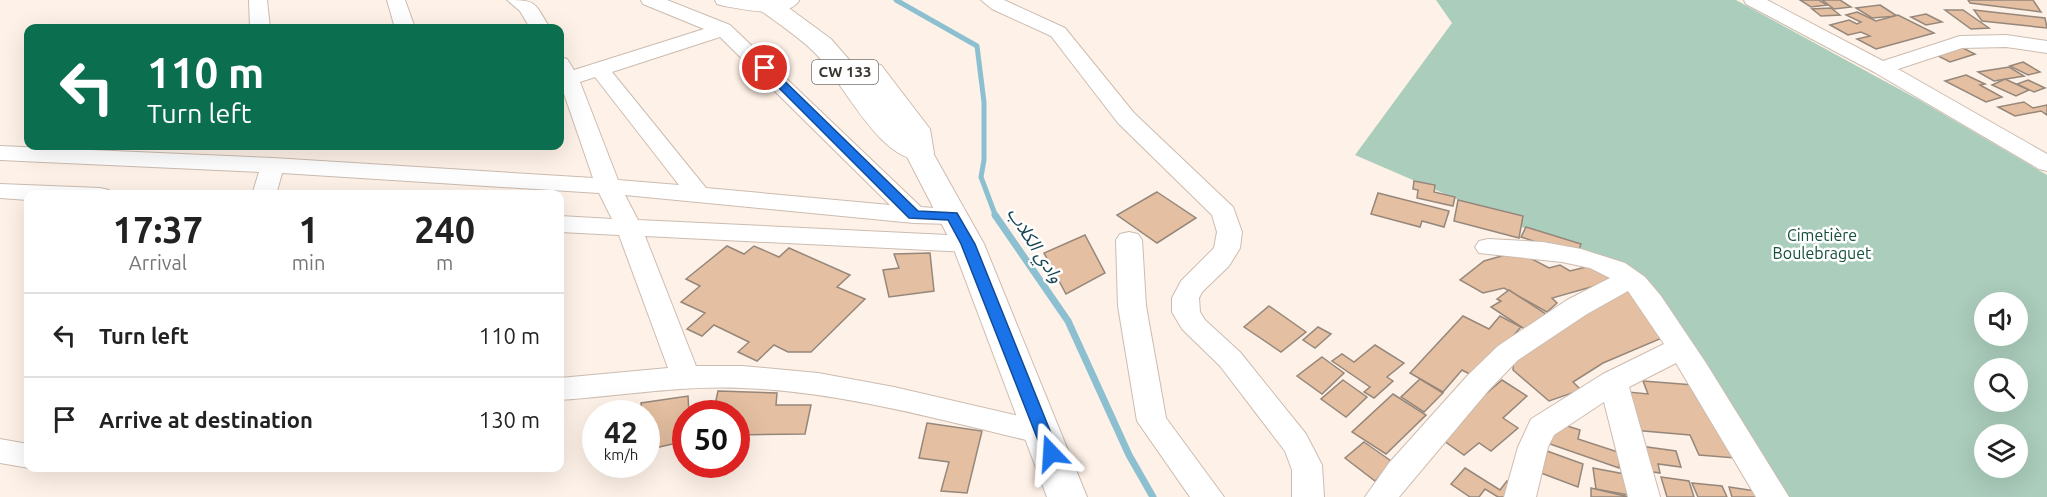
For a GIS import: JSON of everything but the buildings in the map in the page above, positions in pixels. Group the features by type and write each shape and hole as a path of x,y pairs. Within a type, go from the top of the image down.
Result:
{"highway":[{"name":"CW 133","path":"778,2 822,45 851,79 887,131 919,153"}],"main road":[{"name":"CW 133","path":"919,153 960,230 1043,432 1066,497"}],"street":[{"path":"258,0 260,24"},
{"path":"396,0 404,24"},
{"path":"516,0 527,7 538,24"},
{"path":"650,0 723,29 779,81 914,215"},
{"path":"724,0 778,2"},
{"path":"990,0 1013,13 1058,32 1126,118 1224,212 1229,224 1228,248 1223,259 1192,284 1186,292 1186,312 1192,323 1236,366 1300,451 1307,471 1308,497"},
{"path":"1753,0 1881,68 2047,164"},
{"path":"686,378 629,228 608,186 565,79 723,29"},
{"path":"1881,68 1960,42 2006,41 2047,47"},
{"path":"599,69 698,194"},
{"path":"0,153 260,158 608,186 914,215 960,230"},
{"path":"260,158 263,190"},
{"path":"0,191 24,192"},
{"path":"564,224 629,228 960,230"},
{"path":"1129,240 1132,306 1152,421 1209,497"},
{"path":"1488,246 1543,250 1571,256 1606,267 1630,278 1656,310 1681,348 1773,497"},
{"path":"1381,497 1400,471 1478,383 1508,353 1577,306 1630,278"},
{"path":"1520,497 1533,447 1542,427 1612,382 1681,348"},
{"path":"564,389 686,378 741,377 848,389 1043,432"},
{"path":"1612,382 1644,497"}],"green space":[{"name":"Cimetière Boulebraguet","path":"1436,0 1736,0 1921,101 2047,175 2047,497 1782,497 1637,277 1355,155 1452,23"}],"waterway":[{"name":"وادي الكلاب","path":"896,0 977,46 984,102 984,160 981,177 996,216"},
{"name":"وادي الكلاب","path":"996,216 1068,321 1129,455 1153,497"}],"route":[{"path":"765,68 914,215 952,216 968,244 1051,453"}]}
